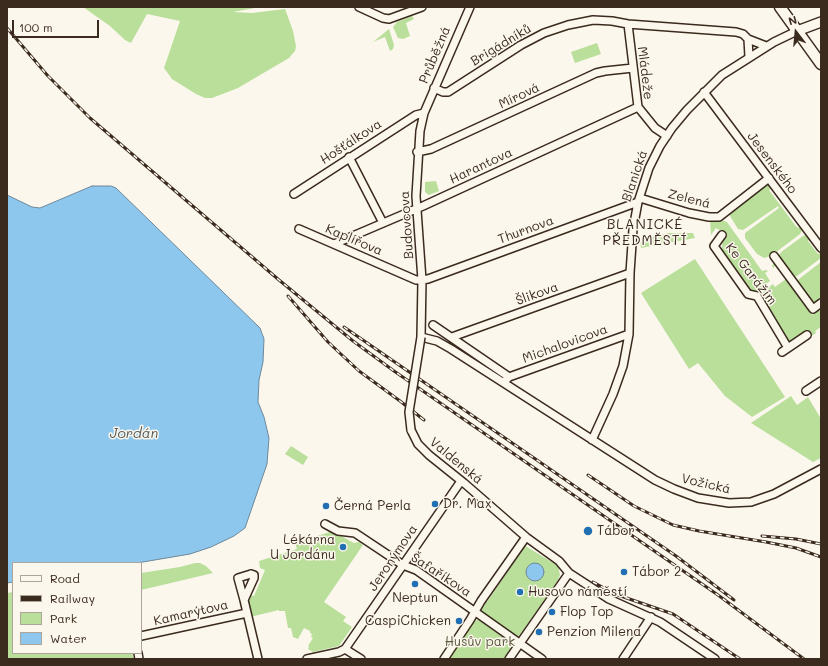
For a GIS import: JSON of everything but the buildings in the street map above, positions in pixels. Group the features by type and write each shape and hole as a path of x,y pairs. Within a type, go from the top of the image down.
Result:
{"main road":[{"path":"780,7 821,64"}],"street":[{"path":"358,7 383,18 389,19 422,7"},
{"name":"Průběžná","path":"424,113 470,7"},
{"name":"Brigádníků","path":"434,88 443,92 448,92 520,45 544,33 568,25 593,20 628,24 731,31 741,33 748,39 766,46"},
{"name":"Blanická","path":"592,440 624,366 629,334 630,273 634,229 639,200 649,168 667,136 687,110 722,75 766,46 797,31 821,22"},
{"name":"Mládeže","path":"628,24 638,107 655,128 667,136"},
{"path":"748,39 749,57"},
{"name":"Mírová","path":"417,152 431,149 596,73 633,68"},
{"name":"Jesenského","path":"704,92 821,248"},
{"name":"Harantova","path":"334,244 416,209 638,107"},
{"name":"Budovcova","path":"421,337 422,280 416,209 417,152 424,113"},
{"name":"Hošťálkova","path":"294,194 416,115 424,113"},
{"path":"349,157 383,223"},
{"name":"Zelená","path":"639,200 689,213 719,217 769,178"},
{"name":"Thurnova","path":"422,280 639,200"},
{"name":"Kaplířova","path":"299,229 416,280 422,280"},
{"name":"Ke Garážím","path":"722,235 714,246 748,294 756,296 785,350 807,335"},
{"path":"774,256 813,309 821,303"},
{"name":"Šlikova","path":"452,337 630,273"},
{"path":"433,325 452,337 507,380"},
{"name":"Michalovicova","path":"507,380 629,334"},
{"path":"421,337 441,343 507,380"},
{"name":"Valdenská","path":"421,337 409,412 411,430 418,444 429,456 461,481 526,537"},
{"name":"Vožická","path":"507,380 592,440 656,480 698,498 736,503 758,500 774,494 821,469"},
{"path":"806,391 821,381"},
{"name":"Jeronýmova","path":"345,649 461,481"},
{"name":"Šafaříkova","path":"325,524 338,531 355,533 403,565 416,570 475,611"},
{"path":"444,659 526,537 559,561 569,573 608,599 660,622 715,659"},
{"path":"509,659 569,573"},
{"path":"244,600 258,659"},
{"path":"475,611 542,659"},
{"name":"Kamarýtova","path":"142,636 247,613"},
{"path":"623,659 651,617"},
{"path":"307,659 323,657 345,649 361,659"}],"green space":[{"path":"83,7 260,7 233,12 252,13 285,9 293,31 296,46 295,51 289,58 238,88 212,98 205,98 172,79 164,68 180,21 147,14 131,43"},
{"path":"412,16 414,19 406,23 410,36 403,39 398,38 393,27 397,22"},
{"path":"389,29 394,45 393,49 390,51 385,37 373,42"},
{"path":"597,43 601,54 575,63 571,52"},
{"path":"436,181 439,191 429,195 425,192 425,182"},
{"path":"768,184 773,187 769,190 795,225 798,228 801,225 802,230 800,234 771,256 764,258 757,254 745,238 745,233 779,208 778,206 743,230 738,229 730,216 730,212 761,187"},
{"path":"710,220 721,220 727,222 762,271 768,271 765,273 770,281 756,292 751,291 723,252 723,232 716,228 711,235"},
{"path":"669,233 693,233 695,238 641,248 640,240"},
{"path":"806,235 811,238 808,241 818,254 821,252 821,258 797,276 792,277 778,257 781,252"},
{"path":"695,259 785,397 752,417 725,396 698,363 689,369 641,293"},
{"path":"821,262 821,300 814,303 797,282"},
{"path":"777,266 812,315 819,310 821,313 821,327 810,337 806,332 791,342 788,342 762,298 761,293 773,284 775,287 786,279"},
{"path":"791,396 797,405 808,397 821,419 821,458 813,462 751,423"},
{"path":"291,446 308,457 303,465 285,454"},
{"path":"333,531 354,543 359,542 363,545 324,602 346,617 343,621 352,627 339,646 313,652 308,649 308,646 313,638 311,637 312,634 310,631 304,628 298,639 293,637 291,628 288,628 285,611 279,610 250,617 247,603 251,595 254,596 265,570 260,568 259,561 297,549 295,543"},
{"name":"Husův park","path":"524,545 558,566 560,575 522,632 519,636 515,636 481,612 480,608 485,601 487,602 521,552 519,551"},
{"path":"200,563 206,566 213,573 142,590 142,573"},
{"path":"12,592 12,654 132,654 134,659 7,659 7,593"},
{"name":"Husův park","path":"477,620 512,644 512,647 504,659 447,659 473,622"}],"water":[{"name":"Jordán","path":"92,186 111,186 116,188 260,328 264,339 258,402 264,417 269,438 267,464 245,528 234,536 211,547 190,554 142,562 12,562 12,582 7,583 7,195 32,207 40,208"},
{"path":"531,563 539,563 544,568 542,579 539,581 531,581 526,576 526,568"}],"railway":[{"path":"7,28 48,76 90,118 279,280 353,341 394,371 718,595 804,659"},
{"path":"288,296 328,342 359,371 424,420"},
{"path":"344,327 676,556 734,600"},
{"path":"588,475 634,506 673,525 796,548 821,557"},
{"path":"762,536 796,539 821,544"},
{"path":"593,582 615,594 673,614 740,659"}],"place":[{"name":"Dr. Max","path":"435,504"},
{"name":"Černá Perla","path":"326,506"},
{"name":"Tábor","path":"588,531"},
{"name":"Lékárna U Jordánu","path":"343,547"},
{"name":"Tábor 2","path":"624,572"},
{"name":"Neptun","path":"415,584"},
{"name":"Husovo náměstí","path":"520,592"},
{"name":"Flop Top","path":"552,612"},
{"name":"CaspiChicken","path":"459,621"},
{"name":"Penzion Milena","path":"539,632"}],"district":[{"name":"BLANICKÉ PŘEDMĚSTÍ","path":"645,234"}]}
